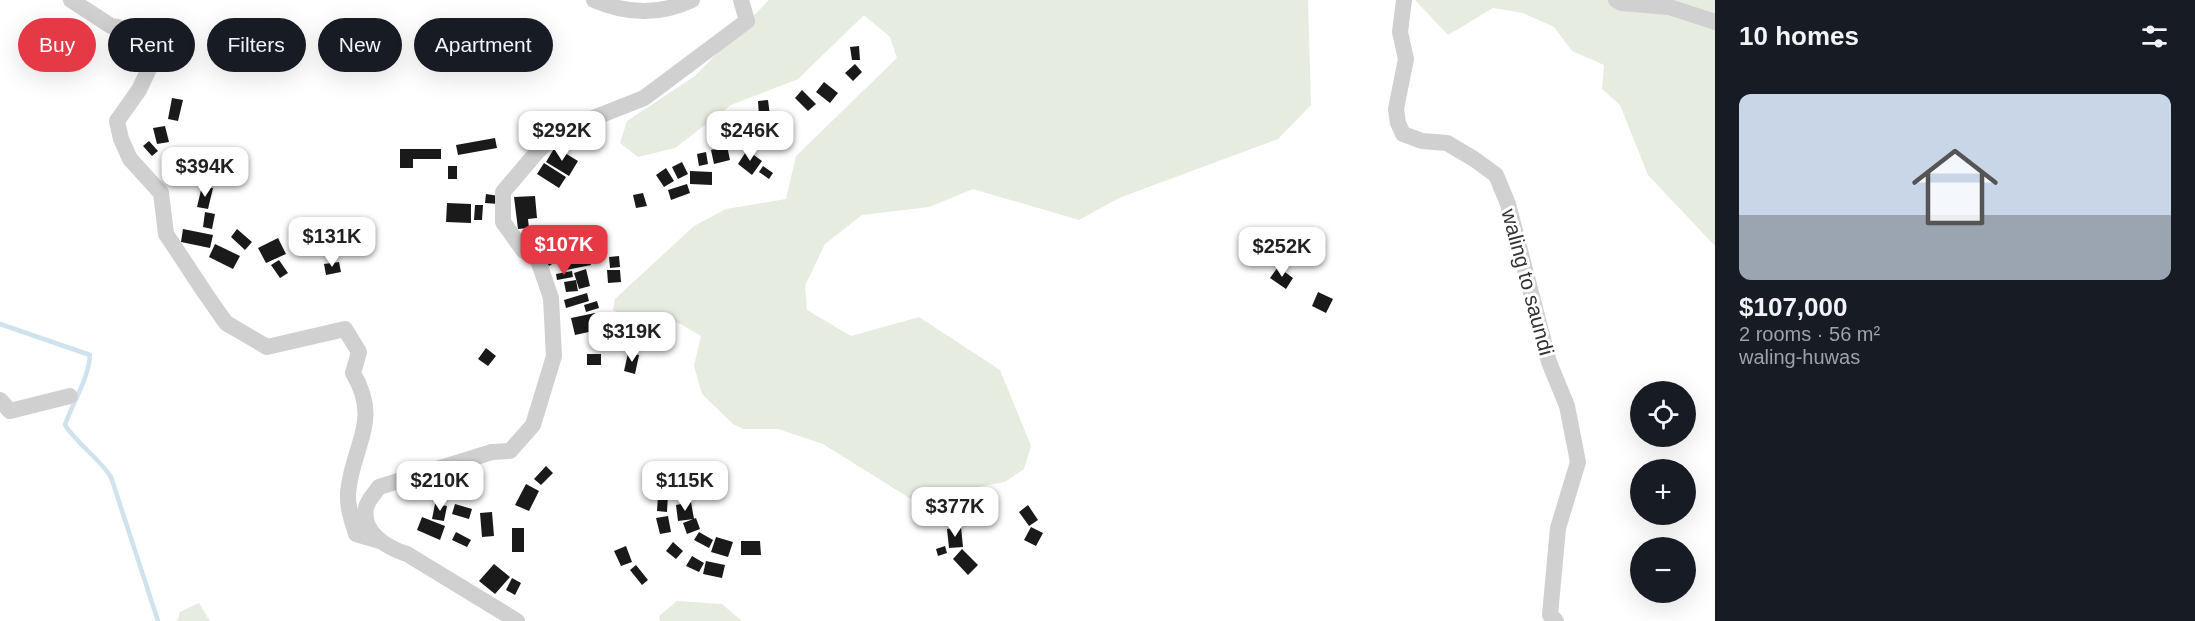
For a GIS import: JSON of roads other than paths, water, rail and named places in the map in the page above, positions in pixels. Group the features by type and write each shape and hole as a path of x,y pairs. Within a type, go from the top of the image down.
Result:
{"street":[{"path":"71,0 111,26 118,27 142,41 155,56 139,90 117,121 121,139 130,159 160,193 166,234 226,323 267,347 345,329 359,352 354,373 363,389 368,414 348,493 349,510 356,534 381,541"},
{"path":"594,0 610,7 655,11 677,7 692,0"},
{"path":"517,621 406,554 388,549 369,528 366,507 378,487 492,452 510,452 533,425 554,356 551,298 538,260 523,250 503,222 503,192 537,152 558,132 644,98 747,21 741,0"},
{"name":"waling to saundi","path":"1404,0 1400,32 1406,59 1396,109 1398,123 1403,134 1422,141 1447,143 1496,175 1508,204 1549,362 1567,406 1578,462 1558,528 1550,615 1556,621"},
{"path":"1616,0 1622,3 1669,7 1715,22"},
{"path":"0,400 10,411 70,396"}],"waterway":[{"path":"0,324 90,355 83,382 65,425 111,477 158,621"}]}
